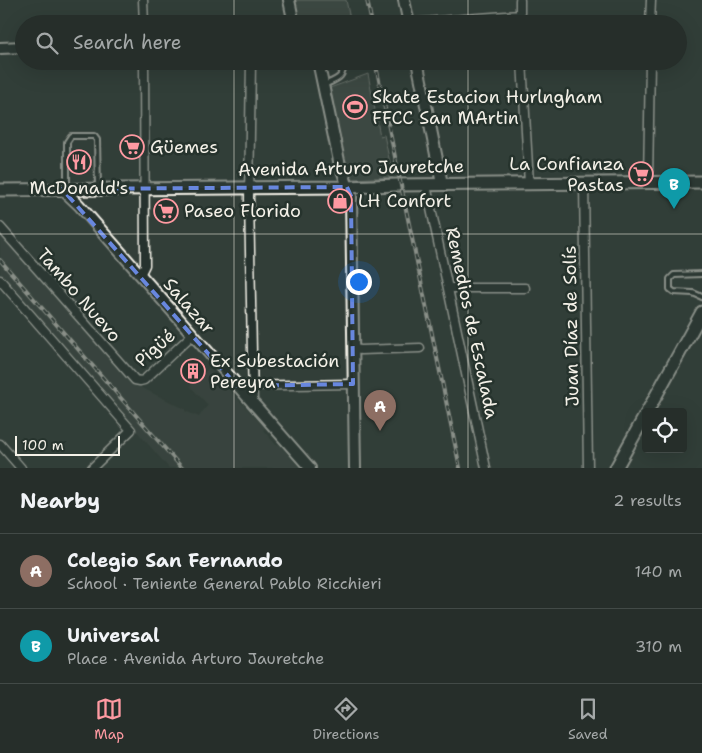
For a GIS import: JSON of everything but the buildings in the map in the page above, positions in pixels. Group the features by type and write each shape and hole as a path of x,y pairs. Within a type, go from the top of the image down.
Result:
{"main road":[{"name":"Avenida Arturo Jauretche","path":"0,190 347,188 442,184 702,182"},
{"path":"649,408 702,312"},
{"path":"616,468 642,420"}],"street":[{"path":"143,0 144,15"},
{"path":"289,0 292,15"},
{"path":"404,0 407,15"},
{"path":"520,0 520,15"},
{"path":"650,15 651,0"},
{"path":"0,48 15,47"},
{"path":"140,275 145,264 144,70"},
{"path":"251,70 249,188 253,404"},
{"path":"320,70 340,161 351,196 355,468"},
{"path":"419,70 442,184"},
{"path":"523,70 529,184"},
{"path":"648,182 650,70"},
{"name":"Juan Díaz de Solís","path":"584,183 588,468"},
{"name":"Remedios de Escalada","path":"426,185 486,468"},
{"name":"Salazar","path":"64,189 310,468"},
{"name":"Tambo Nuevo","path":"0,227 132,378 137,381"},
{"path":"0,280 131,430 95,467"},
{"path":"448,288 525,288"},
{"name":"Pigüé","path":"137,381 144,380 192,336"},
{"path":"352,349 420,348"},
{"path":"237,386 353,384"},
{"path":"0,444 21,468"}],"lane":[{"path":"324,85 338,79 343,70"},
{"path":"64,189 68,139 71,136 94,136 98,144 98,189"},
{"path":"702,274 674,275 670,280 670,289 674,292 693,293 702,297"}],"highlighted area":[{"path":"347,187 351,196 353,384 237,386 62,189"}],"shaded area":[{"path":"294,0 346,0 349,15 297,15"},
{"path":"368,74 380,136 384,135 393,177 353,179 348,176 330,88"},
{"path":"0,232 137,387 199,417 208,405 190,386 209,368 265,428 263,430 276,445 279,444 300,468 169,468 0,275"}],"railway":[{"path":"367,0 370,15"},
{"path":"377,70 460,468"},
{"path":"0,260 182,468"}],"place":[{"name":"Skate Estacion Hurlngham FFCC San MArtin","path":"355,107"},
{"name":"Güemes","path":"132,147"},
{"name":"McDonald's","path":"79,162"},
{"name":"La Confianza Pastas","path":"641,174"},
{"name":"LH Confort","path":"340,201"},
{"name":"Universal","path":"674,209"},
{"name":"Paseo Florido","path":"166,211"},
{"name":"Ex Subestación Pereyra","path":"193,371"},
{"name":"Colegio San Fernando","path":"380,431"}]}
